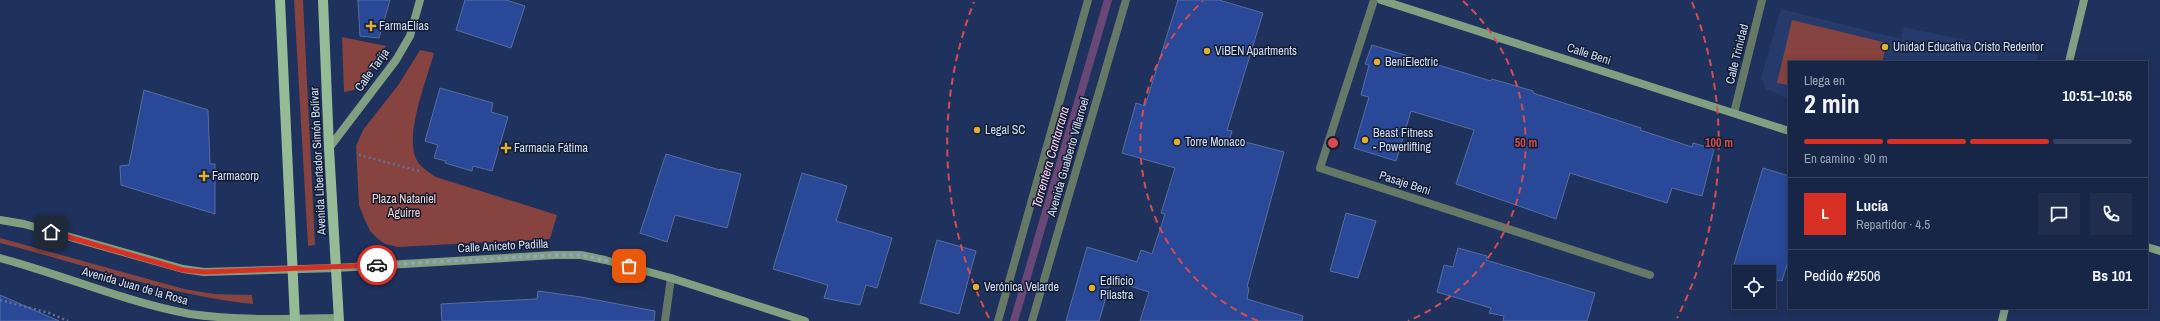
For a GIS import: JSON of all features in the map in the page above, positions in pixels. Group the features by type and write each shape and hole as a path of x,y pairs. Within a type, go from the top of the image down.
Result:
{"main road":[{"path":"280,0 295,320"},
{"name":"Avenida Libertador Simón Bolívar","path":"323,0 329,148 339,319"},
{"name":"Calle Tarija","path":"329,148 396,60 410,36 420,0"},
{"name":"Calle Beni","path":"1381,0 1788,131"},
{"path":"2069,61 2084,0"},
{"path":"0,220 24,224 183,270 204,272 336,268"},
{"path":"2148,247 2160,251"},
{"name":"Calle Aniceto Padilla","path":"336,268 581,255 671,278 805,321"},
{"name":"Avenida Juan de la Rosa","path":"0,258 152,305 190,314 246,320 339,319"},
{"path":"2002,321 2006,309"}],"street":[{"name":"Avenida Gualberto Villarroel","path":"998,321 1088,0"},
{"name":"Avenida Gualberto Villarroel","path":"1032,321 1126,0"},
{"name":"Pasaje Beni","path":"1374,0 1320,168 1650,275"},
{"name":"Calle Trinidad","path":"1734,113 1762,0"},
{"path":"665,321 671,278"}],"path":[{"path":"359,155 419,171"},
{"path":"0,300 49,313 68,321"}],"shaded area":[{"name":"Unidad Educativa Cristo Redentor","path":"1781,9 1901,39 1904,27 2038,55 2036,61 1788,61 1788,99 1766,89 1761,78"}],"green space":[{"path":"294,0 303,0 315,245 308,246"},
{"path":"1792,20 1887,43 1882,61 1788,61 1788,85 1777,83"},
{"path":"342,37 386,46 367,76 354,90 344,92"},
{"name":"Plaza Nataniel Aguirre","path":"420,50 434,53 415,119 413,145 418,163 436,177 557,215 550,239 398,247 385,244 370,231 359,205 356,146 363,130 399,84"},
{"path":"0,238 184,289 214,294 252,295 253,304 189,294 125,278 0,243"}],"building":[{"path":"358,0 390,0 379,38 360,36"},
{"path":"465,0 506,0 525,6 511,48 456,30"},
{"path":"1178,0 1219,0 1263,13 1227,130 1232,131 1230,138 1284,152 1247,287 1249,288 1247,299 1303,316 1302,321 1140,321 1149,292 1111,280 1099,321 1066,321 1087,247 1137,262 1141,250 1152,254 1165,214 1161,213 1175,168 1122,153 1136,103 1145,106"},
{"path":"1372,45 1491,81 1492,79 1533,91 1533,93 1641,128 1640,130 1692,147 1693,143 1714,149 1702,196 1672,188 1667,203 1570,173 1556,219 1456,184 1474,130 1411,111 1396,161 1354,148 1369,97 1361,95 1369,65 1365,64"},
{"path":"440,88 493,103 491,112 508,117 492,171 473,166 472,171 434,158 438,145 425,141"},
{"path":"144,90 208,110 210,164 215,164 215,214 121,185 120,166 129,165"},
{"path":"666,154 720,170 741,174 727,228 675,215 667,242 640,233"},
{"path":"1763,168 1788,176 1788,261 1782,281 1776,280 1776,265 1734,265"},
{"path":"802,173 847,186 836,221 892,238 877,288 866,285 860,305 824,298 828,285 773,269"},
{"path":"1346,213 1376,221 1358,278 1330,271"},
{"path":"937,240 976,251 959,314 920,303"},
{"path":"1458,248 1487,256 1486,260 1595,293 1587,321 1503,321 1504,316 1489,313 1491,308 1437,292 1444,265 1453,267"},
{"path":"538,291 581,297 655,311 654,321 442,321 441,304 537,299"},
{"path":"0,295 59,321 0,321"}],"waterway":[{"name":"Torrentera Cantarrana","path":"1014,321 1108,0"}],"way so far":[{"path":"377,265 556,255 581,255 629,266"}],"place":[{"name":"FarmaElías","path":"371,26"},
{"name":"Unidad Educativa Cristo Redentor","path":"1885,47"},
{"name":"ViBEN Apartments","path":"1207,51"},
{"name":"BeniElectric","path":"1377,62"},
{"name":"Legal SC","path":"977,130"},
{"name":"Beast Fitness - Powerlifting","path":"1365,140"},
{"name":"Torre Monaco","path":"1177,142"},
{"name":"Farmacia Fátima","path":"506,148"},
{"name":"Farmacorp","path":"204,176"},
{"name":"Verónica Velarde","path":"976,287"},
{"name":"Edificio Pilastra","path":"1092,288"}],"route":[{"path":"51,232 183,270 204,272 336,268 377,265"}]}
